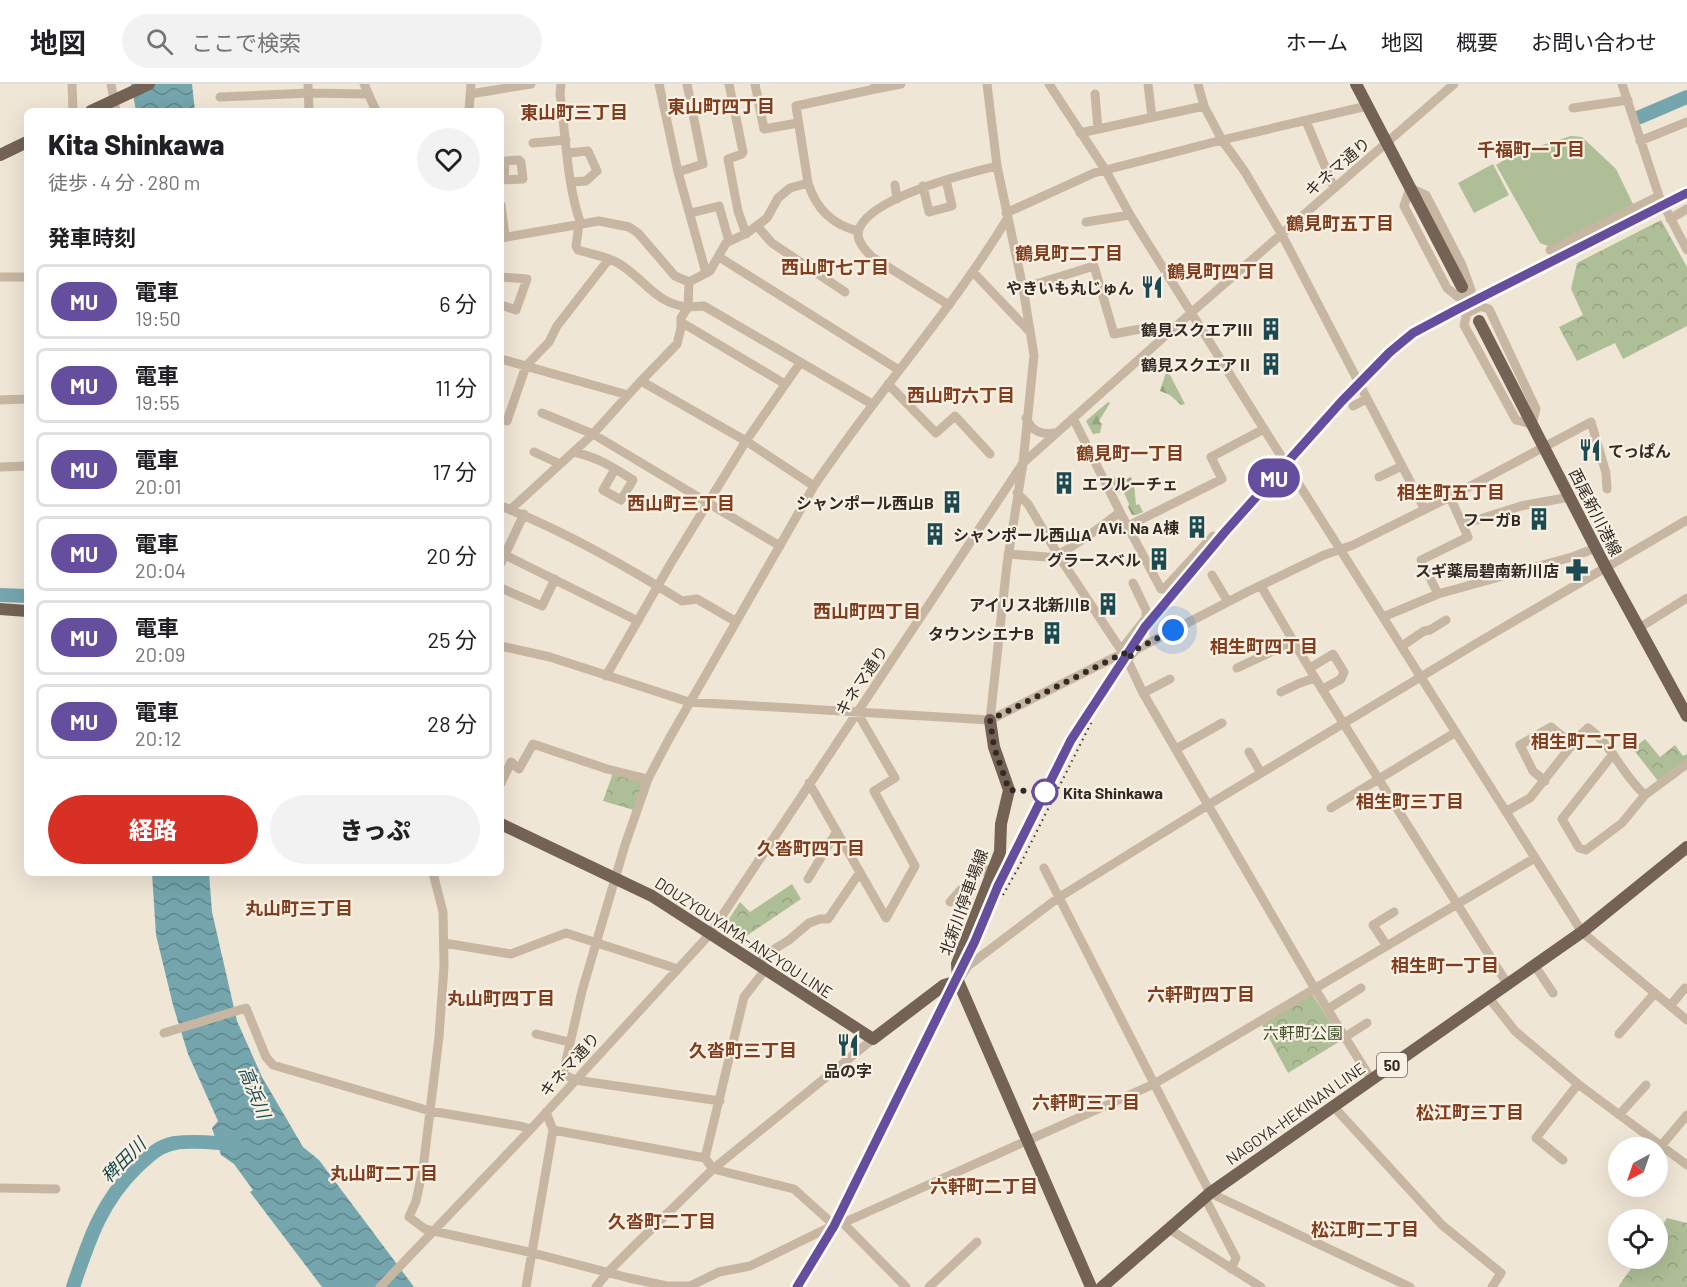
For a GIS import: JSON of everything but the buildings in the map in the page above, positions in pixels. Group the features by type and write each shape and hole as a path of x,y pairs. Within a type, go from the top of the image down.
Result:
{"main road":[{"path":"100,108 118,102 149,84"},
{"path":"1356,84 1462,287"},
{"path":"0,155 24,143"},
{"name":"西尾新川港線","path":"1479,321 1606,568 1685,708"},
{"path":"0,609 24,611"},
{"name":"北新川停車場線","path":"990,720 994,747 1009,790 1001,824 1000,852 957,964 958,981 1091,1287"},
{"name":"DOUZYOUYAMA-ANZYOU LINE","path":"504,825 652,896 873,1039"},
{"name":"NAGOYA-HEKINAN LINE","path":"1102,1287 1208,1196 1582,932 1687,847"},
{"path":"873,1039 944,985 958,981"}],"street":[{"path":"72,84 73,108"},
{"path":"111,84 118,102"},
{"path":"364,84 375,108"},
{"path":"469,108 470,89 531,84"},
{"path":"561,84 560,94 575,209 580,224 576,246 578,250 619,263 657,295 675,306 704,306 872,404"},
{"path":"659,84 678,172 706,273"},
{"path":"678,172 704,164 687,84"},
{"path":"729,84 742,154 728,159 738,211 746,234"},
{"path":"755,84 764,129 798,123"},
{"path":"858,231 845,228 820,209 808,183 796,106 875,87 901,84"},
{"path":"987,84 997,166 1023,288 1034,355 1023,463 1008,555 990,720"},
{"path":"1049,84 1106,171 1130,215 1582,932 1687,1020"},
{"path":"1148,84 1152,117"},
{"path":"1198,84 1204,106 1222,140 1245,172 1281,233 1424,508"},
{"name":"キネマ通り","path":"380,1287 531,1129 710,934 1023,463 1281,233 1454,84"},
{"path":"1622,84 1659,196 1687,250"},
{"path":"220,97 309,88 368,94"},
{"path":"309,88 309,108"},
{"path":"1095,94 1098,129"},
{"path":"1573,108 1628,100"},
{"path":"1080,133 1204,106"},
{"path":"720,1101 575,1080 563,1074 569,1042 597,943 648,779 689,702 814,486 872,404 973,272 1006,216 1094,173 1367,106"},
{"path":"1306,121 1334,188"},
{"path":"1640,141 1687,122"},
{"path":"533,143 566,140"},
{"path":"568,153 588,151 597,171 586,181 572,182"},
{"path":"949,305 872,257 859,240 858,231 868,216 922,186 997,166"},
{"path":"922,186 929,212 952,206 946,180"},
{"path":"688,282 706,273 719,257 726,243 746,234 768,218 778,198 790,188 808,183"},
{"path":"895,185 897,199"},
{"path":"1410,188 1426,195 1462,265 1472,290 1458,297 1446,288 1404,207 1410,188"},
{"path":"1550,250 1659,196"},
{"path":"691,213 719,206 729,241"},
{"path":"1670,219 1687,209"},
{"path":"1086,222 1130,215"},
{"path":"504,237 599,221 629,227 638,233 675,276 688,282"},
{"path":"757,226 772,243 845,292"},
{"path":"719,257 899,370"},
{"path":"507,421 526,366 549,342 557,326 609,259"},
{"path":"1023,288 1094,266 1114,334 1140,329 1169,332"},
{"path":"973,272 1030,332"},
{"path":"0,277 24,277"},
{"path":"504,277 527,279 516,310 504,306"},
{"path":"511,509 593,434 677,344 681,318 688,307 688,282"},
{"path":"1479,306 1489,309 1536,409 1532,424 1516,420 1464,324 1467,313 1479,306"},
{"path":"681,322 785,384"},
{"path":"504,360 628,394"},
{"path":"606,676 746,441 800,363"},
{"path":"641,381 746,441 814,486"},
{"path":"888,384 936,433 955,416 990,454"},
{"path":"0,400 24,399"},
{"path":"1353,406 1366,399"},
{"path":"542,414 593,434 780,546"},
{"path":"1026,418 1031,427 1040,434 1055,433"},
{"path":"1073,418 1161,589 1164,589 1213,536"},
{"path":"504,647 550,657 689,702 990,720 1324,555 1341,550 1450,497 1591,422 1606,473 1607,489"},
{"path":"1128,526 1222,479 1211,457 1264,429"},
{"path":"534,452 560,464"},
{"path":"574,452 595,456 615,469"},
{"path":"0,467 24,465"},
{"path":"1379,477 1402,466"},
{"path":"1017,493 1028,504 1059,556 1124,654 1143,693 1208,805 1315,989 1371,1079"},
{"path":"1438,594 1421,560 1468,537 1450,497"},
{"path":"1464,524 1521,506 1570,497"},
{"path":"987,517 1002,506 1011,509 1014,520"},
{"path":"504,507 524,514 682,601 697,599 735,621"},
{"path":"1008,555 1059,556 1120,512"},
{"path":"504,557 524,514"},
{"path":"958,981 968,966 1058,898 1344,723 1687,520"},
{"path":"1383,617 1438,594 1572,558 1596,548"},
{"path":"504,559 555,579 638,621"},
{"path":"1212,575 1228,602"},
{"path":"504,589 542,606 555,579"},
{"path":"1124,654 1146,618 1146,610 1132,583"},
{"path":"1261,586 1315,678 1508,985"},
{"path":"1639,628 1687,598"},
{"path":"1402,646 1446,620"},
{"path":"1237,668 1294,641"},
{"path":"1310,668 1333,654 1344,672 1341,679 1323,689"},
{"path":"1281,692 1315,678"},
{"path":"1143,693 1170,680"},
{"path":"809,783 886,918 915,866 874,791 895,777 857,712"},
{"path":"1176,749 1222,723"},
{"path":"1545,781 1533,771 1520,745 1551,727 1573,745"},
{"path":"1507,811 1530,798 1588,728 1602,738 1633,784 1646,795"},
{"path":"1331,808 1456,732"},
{"path":"504,759 519,769 532,744 607,770 648,779"},
{"path":"1249,752 1261,773"},
{"path":"1612,754 1562,819 1579,848 1586,850 1622,823 1646,795 1687,764"},
{"path":"504,777 511,762"},
{"path":"808,879 837,831"},
{"path":"434,876 443,912 444,943 439,1036 423,1169 416,1201 409,1217 425,1229 667,1286 690,1286 719,1272 750,1266 1154,1084 1535,858"},
{"path":"950,902 975,874 995,867"},
{"path":"1044,868 1208,1196 1236,1258 1231,1269"},
{"path":"705,1158 744,997 768,953 789,940 809,923 828,919 860,872"},
{"path":"1387,946 1373,925 1394,912"},
{"path":"444,943 511,954 566,933 678,969"},
{"path":"1534,966 1553,993"},
{"path":"1328,1009 1362,988"},
{"path":"1670,1006 1685,988"},
{"path":"1619,1034 1655,993"},
{"path":"1489,998 1515,1031 1578,1084 1649,1137"},
{"path":"167,1032 246,1008 266,1057 273,1065 430,1111 531,1129"},
{"path":"1345,1037 1367,1023"},
{"path":"536,1034 569,1042"},
{"path":"596,1287 608,1272 713,1169 873,1039"},
{"path":"1563,1160 1536,1138 1578,1084"},
{"path":"1619,1115 1646,1085"},
{"path":"1333,1106 1442,1225 1501,1273 1492,1287"},
{"path":"526,1287 553,1130 546,1112"},
{"path":"1668,1138 1687,1115"},
{"path":"553,1130 705,1158 713,1169 794,1189 839,1224 906,1287"},
{"path":"1668,1151 1687,1165"},
{"path":"0,1188 56,1189"},
{"path":"1208,1196 1410,1287"},
{"path":"1169,1229 1261,1287"},
{"path":"929,1287 977,1242"}],"green space":[{"path":"1571,136 1582,137 1616,169 1634,206 1551,247 1540,243 1496,165 1514,154"},
{"path":"1493,164 1509,195 1474,213 1458,183"},
{"path":"1661,220 1687,267 1687,326 1623,359 1615,343 1577,361 1559,327 1583,315 1571,289 1577,263"},
{"path":"1167,369 1185,404 1181,405 1170,395 1160,391"},
{"path":"1108,402 1110,403 1099,421 1102,424 1100,433 1093,434 1086,421"},
{"path":"1115,477 1118,484 1131,477 1132,482 1118,493 1111,480"},
{"path":"1134,484 1136,505 1139,504 1143,512 1132,515 1124,493"},
{"path":"1645,739 1660,757 1675,745 1683,756 1687,754 1687,759 1658,781 1633,749"},
{"path":"613,773 642,781 644,784 634,810 603,801"},
{"path":"792,884 801,899 742,939 731,932 729,919 740,902 750,912"},
{"name":"六軒町公園","path":"1312,994 1342,1040 1288,1073 1262,1025"},
{"path":"1668,1218 1687,1223 1687,1287 1618,1287 1631,1269 1668,1269"}],"water":[{"path":"131,84 192,84 195,108 135,108"},
{"name":"高浜川","path":"152,876 209,876 212,912 237,1021 262,1077 303,1147 319,1160 414,1287 322,1287 250,1192 253,1190 234,1164 221,1155 212,1128 218,1121 188,1054 156,935"}],"waterway":[{"path":"1640,117 1687,97"},
{"path":"0,595 24,596"},
{"name":"稗田川","path":"73,1287 105,1208 125,1180 146,1159 169,1144 197,1142 235,1144"}],"tunnel":[{"path":"1462,287 1479,321"}],"railway":[{"path":"798,1287 834,1225 975,941 998,886 1071,740 1145,627 1224,533 1342,401 1390,352 1413,333 1687,193"},
{"path":"1003,895 1092,721"}],"train":[{"name":"MU","path":"797,1287 834,1226 975,941 998,886 1071,740 1145,627 1224,533 1342,401 1372,369 1413,333 1687,193"}],"place":[{"name":"やきいも丸じゅん","path":"1152,287"},
{"name":"鶴見スクエアⅢ","path":"1271,329"},
{"name":"鶴見スクエアⅡ","path":"1271,364"},
{"name":"てっぱん","path":"1590,450"},
{"name":"エフルーチェ","path":"1064,483"},
{"name":"シャンポール西山B","path":"952,502"},
{"name":"フーガB","path":"1539,519"},
{"name":"AVi. Na A棟","path":"1197,527"},
{"name":"シャンポール西山A","path":"935,534"},
{"name":"グラースベル","path":"1159,559"},
{"name":"スギ薬局碧南新川店","path":"1577,570"},
{"name":"アイリス北新川B","path":"1108,604"},
{"name":"タウンシエナB","path":"1052,633"},
{"name":"Kita Shinkawa","path":"1045,792"},
{"name":"品の字","path":"848,1045"}],"district":[{"name":"東山町四丁目","path":"721,106"},
{"name":"東山町三丁目","path":"574,112"},
{"name":"千福町一丁目","path":"1531,149"},
{"name":"鶴見町五丁目","path":"1340,223"},
{"name":"鶴見町二丁目","path":"1069,253"},
{"name":"西山町七丁目","path":"835,267"},
{"name":"鶴見町四丁目","path":"1221,271"},
{"name":"西山町六丁目","path":"961,395"},
{"name":"鶴見町一丁目","path":"1130,453"},
{"name":"相生町五丁目","path":"1451,492"},
{"name":"西山町三丁目","path":"681,503"},
{"name":"西山町四丁目","path":"867,611"},
{"name":"相生町四丁目","path":"1264,646"},
{"name":"相生町二丁目","path":"1585,741"},
{"name":"相生町三丁目","path":"1410,801"},
{"name":"久沓町四丁目","path":"811,848"},
{"name":"丸山町三丁目","path":"299,908"},
{"name":"相生町一丁目","path":"1445,965"},
{"name":"六軒町四丁目","path":"1201,994"},
{"name":"丸山町四丁目","path":"501,998"},
{"name":"久沓町三丁目","path":"743,1050"},
{"name":"六軒町三丁目","path":"1086,1102"},
{"name":"松江町三丁目","path":"1470,1112"},
{"name":"丸山町二丁目","path":"384,1173"},
{"name":"六軒町二丁目","path":"984,1186"},
{"name":"久沓町二丁目","path":"662,1221"},
{"name":"松江町二丁目","path":"1365,1229"}],"route":[{"path":"1045,792 1009,790 994,747 990,720 1124,653 1128,659 1137,649 1173,630"}]}
